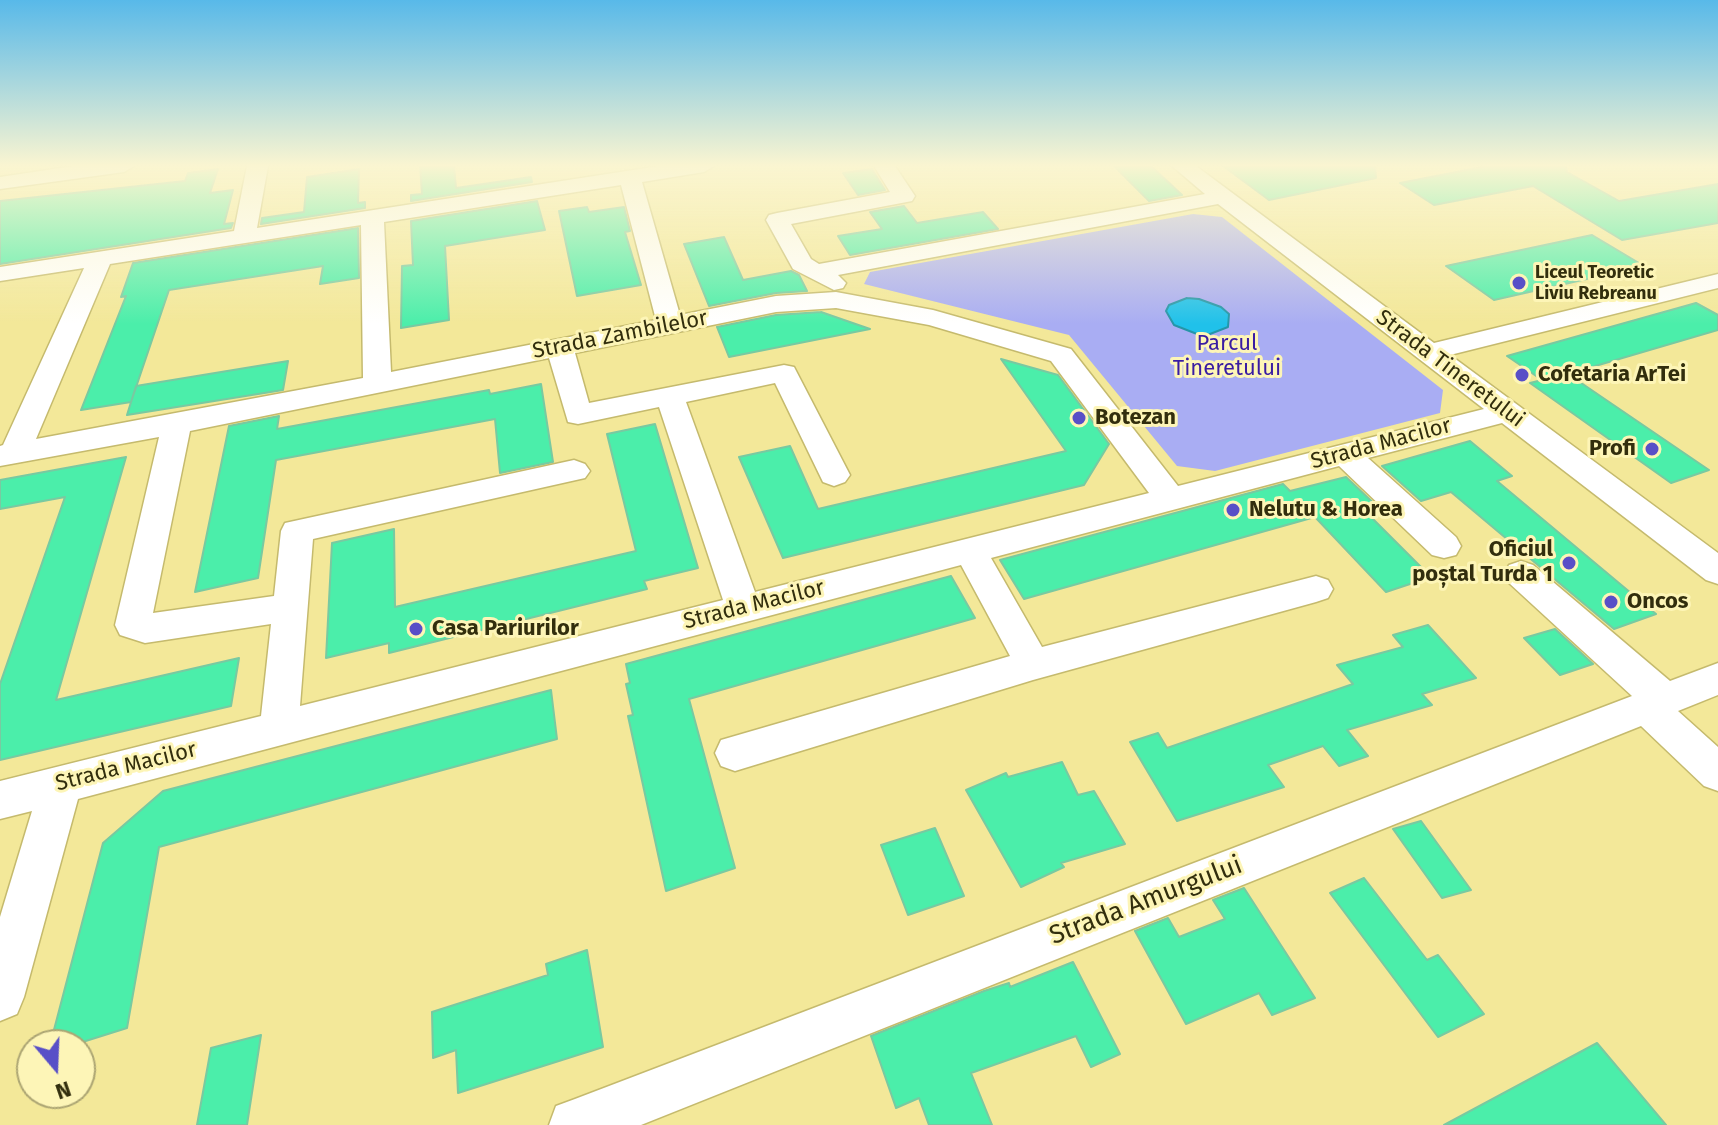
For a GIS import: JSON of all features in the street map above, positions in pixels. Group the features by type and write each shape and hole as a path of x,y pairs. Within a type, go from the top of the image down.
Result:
{"street":[{"path":"244,237 248,218"},
{"path":"0,274 362,218"},
{"path":"372,218 377,384"},
{"path":"641,218 670,325"},
{"path":"785,218 777,220 802,264 838,285 836,300"},
{"path":"815,272 1105,218"},
{"name":"Strada Tineretului","path":"1251,218 1718,571"},
{"path":"8,454 100,259"},
{"path":"1429,352 1718,281"},
{"name":"Strada Zambilelor","path":"8,454 177,424 776,304 836,300 933,318 1061,355 1170,498"},
{"path":"560,347 578,415 784,373 834,475"},
{"path":"670,396 743,608"},
{"name":"Strada Macilor","path":"0,800 1508,412"},
{"path":"177,424 133,625 145,629 290,607"},
{"path":"1345,454 1444,546"},
{"path":"279,728 297,531 574,471"},
{"path":"970,550 1033,665"},
{"path":"1521,574 1655,703 1718,773"},
{"path":"735,753 1033,665 1316,589"},
{"name":"Strada Amurgului","path":"575,1125 1718,679"},
{"path":"0,997 61,784"}],"green space":[{"name":"Parcul Tineretului","path":"1168,218 1224,218 1443,390 1440,413 1215,471 1177,466 1069,335 864,284 870,272"}],"shaded area":[{"path":"1187,298 1221,307 1229,314 1228,327 1210,334 1197,334 1174,325 1166,311 1169,305"}],"building":[{"path":"0,218 225,218 224,224 233,223 231,228 0,264"},
{"path":"262,218 297,218 261,224"},
{"path":"542,218 545,230 445,246 449,320 401,328 402,266 413,265 411,221"},
{"path":"561,218 627,218 630,231 625,232 641,285 577,296"},
{"path":"875,218 914,218 917,223 944,218 989,218 998,229 850,255 838,236 882,229"},
{"path":"1587,218 1718,218 1718,223 1622,240"},
{"path":"358,228 359,278 320,284 323,266 169,290 131,402 81,410 126,296 121,297 133,263"},
{"name":"Liceul Teoretic Liviu Rebreanu","path":"1592,235 1644,266 1494,300 1446,266"},
{"path":"724,237 743,280 791,271 799,275 807,291 776,293 709,306 684,244"},
{"path":"1696,303 1718,315 1718,330 1568,374 1709,470 1671,483 1530,383 1542,380 1507,356"},
{"path":"821,312 870,329 729,357 717,327 776,315"},
{"path":"1001,359 1058,375 1109,444 1084,485 783,558 739,457 790,446 818,509 1066,451"},
{"path":"288,361 283,390 127,415 136,386"},
{"path":"541,384 553,462 500,473 495,419 276,460 258,578 195,592 229,426 279,416 277,429 489,390 490,394"},
{"path":"655,424 698,568 644,581 647,589 389,653 389,643 326,658 332,543 394,529 395,607 636,551 607,434"},
{"path":"1470,441 1512,476 1497,481 1656,614 1614,629 1451,492 1421,501 1382,466"},
{"path":"126,457 56,700 239,658 231,706 0,760 0,684 65,497 0,509 0,480"},
{"path":"1346,477 1383,512 1370,516 1431,577 1386,592 1315,517 1024,599 1000,560 1283,484 1290,491"},
{"path":"951,576 975,618 689,699 735,868 666,891 628,716 633,715 626,684 630,683 626,664"},
{"path":"1428,625 1476,678 1422,694 1432,705 1347,730 1368,756 1339,766 1323,746 1268,765 1284,787 1177,821 1130,742 1158,733 1167,748 1353,684 1337,665 1403,647 1393,635"},
{"path":"1555,629 1593,664 1560,675 1524,638"},
{"path":"551,690 557,739 159,847 127,1028 96,1038 96,1029 54,1029 103,843 163,791"},
{"path":"1062,762 1078,795 1094,791 1125,844 1061,863 1064,867 1021,887 966,790 1006,773 1008,777"},
{"path":"1421,821 1471,890 1442,898 1393,829"},
{"path":"935,828 964,896 908,915 881,845"},
{"path":"1364,878 1427,960 1438,955 1484,1014 1438,1037 1330,893"},
{"path":"1244,888 1315,998 1272,1015 1259,993 1186,1024 1135,931 1168,918 1179,937 1225,919 1213,900"},
{"path":"587,950 603,1047 458,1093 456,1050 433,1058 432,1012 548,975 546,964"},
{"path":"1073,962 1120,1054 1091,1067 1076,1036 971,1073 992,1125 929,1125 919,1098 896,1108 871,1036 984,991 1009,983 1010,987"},
{"path":"261,1035 247,1125 197,1125 211,1048"},
{"path":"1597,1043 1666,1125 1444,1125"}],"place":[{"name":"Liceul Teoretic Liviu Rebreanu","path":"1519,283"},
{"name":"Cofetaria ArTei","path":"1522,375"},
{"name":"Botezan","path":"1079,418"},
{"name":"Profi","path":"1652,449"},
{"name":"Nelutu & Horea","path":"1233,510"},
{"name":"Oficiul poștal Turda 1","path":"1569,563"},
{"name":"Oncos","path":"1611,602"},
{"name":"Casa Pariurilor","path":"416,629"}]}
